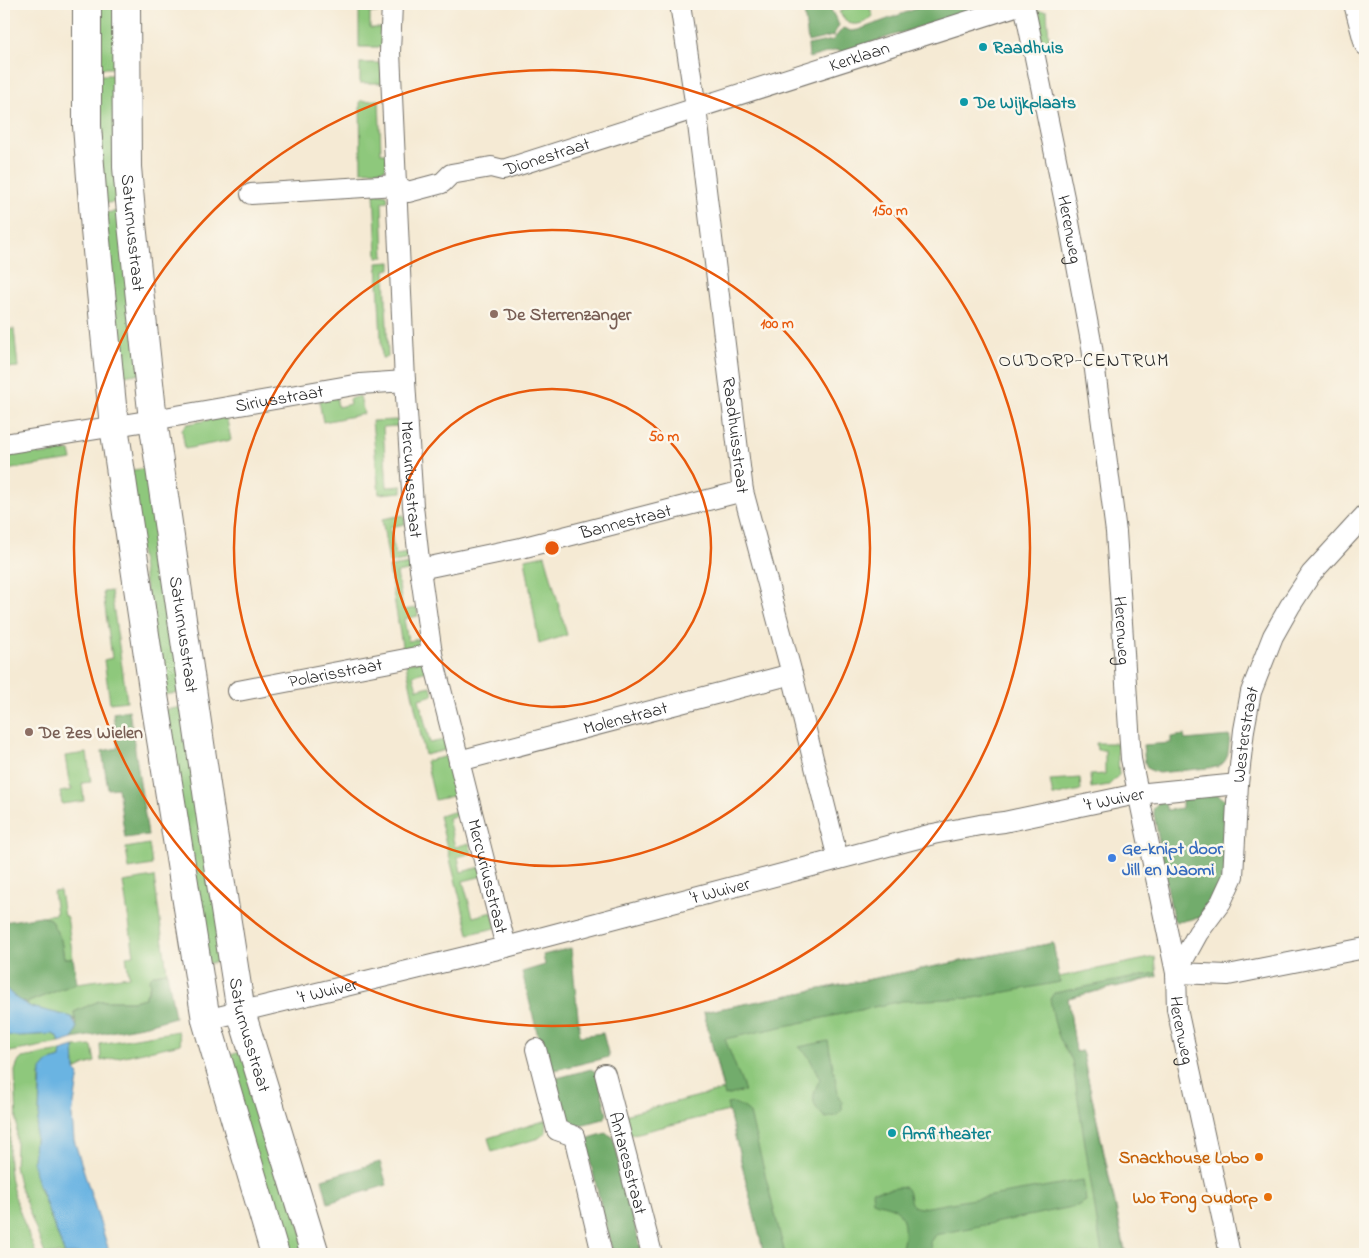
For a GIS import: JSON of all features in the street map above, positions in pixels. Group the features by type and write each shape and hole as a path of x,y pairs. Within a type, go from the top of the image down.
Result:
{"street":[{"path":"87,4 87,126 114,426 157,712 206,1020 275,1254"},
{"name":"Saturnusstraat","path":"126,4 127,167 153,420 242,1012 315,1254"},
{"name":"Mercuriusstraat","path":"392,4 390,52 405,381 413,506 420,569 432,654 506,947"},
{"name":"Raadhuisstraat","path":"680,4 696,108 743,491 792,674 838,859"},
{"name":"Kerklaan","path":"696,108 1023,4"},
{"name":"Herenweg","path":"1023,4 1068,217 1094,366 1116,532 1131,759 1176,973 1177,1009 1230,1254"},
{"path":"1354,4 1365,45"},
{"name":"Dionestraat","path":"251,194 396,184 408,192 442,183 452,174 491,167 503,170 696,108"},
{"name":"Siriusstraat","path":"4,444 360,384 405,381"},
{"name":"Bannestraat","path":"420,569 521,548 743,491"},
{"name":"Westerstraat","path":"1176,973 1198,933 1221,902 1233,876 1238,784 1244,730 1251,692 1273,636 1290,606 1312,574 1365,515"},
{"name":"Polarisstraat","path":"238,690 432,654"},
{"name":"Molenstraat","path":"459,761 792,674"},
{"name":"'t Wuiver","path":"206,1020 506,947 933,834 1004,822 1137,794 1238,784"},
{"path":"1176,973 1228,975 1365,948"},
{"path":"536,1049 557,1130 574,1136 602,1254"},
{"name":"Antaresstraat","path":"605,1074 652,1254"}],"green space":[{"path":"93,4 118,4 118,68 94,68"},
{"path":"359,4 384,4 384,12 370,13 370,28 385,28 384,47 359,47"},
{"path":"803,4 828,4 839,25 833,36 808,42"},
{"path":"859,4 868,4 873,16 861,23 848,23 839,12"},
{"path":"929,4 979,4 978,8 842,52 837,50 809,58 808,45 833,40 843,28 851,31 858,30"},
{"path":"1033,10 1047,11 1049,40 1040,42"},
{"path":"360,63 385,63 385,83 360,83"},
{"path":"93,75 118,75 124,201 99,204"},
{"path":"379,100 381,153 387,153 386,168 382,170 361,171 360,101"},
{"path":"374,192 387,195 388,201 382,202 384,257 377,257"},
{"path":"125,211 141,374 116,376 100,213"},
{"path":"391,262 391,269 385,270 388,357 382,358 377,263"},
{"path":"14,329 18,367 4,368 4,330"},
{"path":"336,395 338,407 350,404 349,399 360,396 364,414 323,422 319,401"},
{"path":"224,417 227,420 231,440 185,449 182,430 187,424"},
{"path":"397,420 398,426 383,427 387,487 402,486 402,492 379,494 372,421"},
{"path":"62,446 63,452 70,451 72,460 5,470 4,455 37,450 38,455 55,453 55,447"},
{"path":"153,467 187,692 162,695 128,471"},
{"path":"404,515 405,524 390,527 395,555 409,553 410,559 389,563 382,519"},
{"path":"545,555 567,635 539,644 525,559"},
{"path":"411,564 412,570 397,573 403,610 417,608 418,616 404,619 408,641 422,639 424,649 403,652 389,567"},
{"path":"111,591 127,701 110,703 104,660 112,658 103,592"},
{"path":"425,660 427,671 413,675 417,689 431,686 433,695 419,699 430,743 444,740 446,750 425,755 406,664"},
{"path":"189,706 227,961 203,964 164,710"},
{"path":"129,710 148,835 125,838 118,788 108,789 102,751 118,748 113,713"},
{"path":"1184,735 1185,740 1230,736 1228,755 1224,762 1217,767 1158,773 1148,769 1145,763 1143,745 1171,743 1171,737"},
{"path":"1096,743 1117,743 1119,775 1109,785 1091,788 1090,775 1105,774 1105,750 1097,750"},
{"path":"87,753 91,782 82,783 84,801 62,804 60,792 72,790 70,788 65,756"},
{"path":"448,756 457,795 435,800 426,761"},
{"path":"1080,778 1081,790 1053,796 1050,780"},
{"path":"1217,794 1228,802 1225,873 1209,906 1200,918 1176,922 1173,918 1153,809 1164,800 1167,810 1182,808 1182,797"},
{"path":"461,810 462,814 448,818 455,847 469,843 472,853 458,857 461,872 481,867 483,876 463,881 473,917 492,912 496,928 469,934 439,816"},
{"path":"149,844 152,865 129,869 126,848"},
{"path":"154,877 167,972 154,974 145,998 133,1001 99,1001 74,1012 75,1021 72,1017 31,1007 26,1003 77,983 129,976 126,956 134,955 123,882"},
{"path":"60,891 64,916 67,916 73,958 64,958 61,940 50,919 41,916 56,914 53,892"},
{"path":"41,916 50,919 61,940 64,958 73,958 77,983 26,1003 17,999 4,987 4,922"},
{"path":"1053,943 1059,977 1155,957 1157,977 1068,998 1076,1052 1082,1051 1126,1254 764,1254 729,1111 629,1135 624,1115 723,1090 704,1012"},
{"path":"1053,943 1060,982 974,998 902,1001 725,1039 745,1091 725,1096 704,1012"},
{"path":"571,948 580,1036 603,1033 609,1057 547,1072 522,972 545,965 543,955"},
{"path":"167,972 175,1017 147,1025 73,1039 77,1028 74,1012 99,1001 133,1001 145,998 150,987 149,979 154,974"},
{"path":"1156,973 1157,977 1068,998 1076,1052 1082,1051 1125,1254 1102,1254 1072,1060 1059,1037 1050,999 1054,993"},
{"path":"178,1031 181,1044 101,1061 100,1044"},
{"path":"53,1034 60,1043 4,1053 4,1035"},
{"path":"828,1041 839,1098 842,1102 842,1110 836,1116 826,1118 817,1109 814,1100 815,1090 820,1079 809,1057 799,1047"},
{"path":"92,1046 95,1062 75,1070 74,1047"},
{"path":"246,1050 308,1254 283,1254 224,1057"},
{"path":"61,1051 60,1058 48,1062 40,1075 39,1115 33,1161 38,1185 65,1254 45,1254 19,1184 15,1166 17,1123 15,1071 18,1062 22,1058"},
{"path":"591,1069 597,1073 607,1114 604,1119 576,1126 563,1120 554,1084 557,1078"},
{"path":"4,1070 11,1092 12,1104 9,1155 10,1177 36,1254 4,1254"},
{"path":"734,1103 745,1108 750,1114 785,1254 764,1254 727,1104"},
{"path":"547,1120 546,1132 539,1138 492,1152 488,1138"},
{"path":"606,1133 613,1137 642,1254 613,1254 586,1144 589,1138"},
{"path":"380,1162 387,1185 328,1203 322,1179"},
{"path":"1083,1180 1086,1201 1077,1206 935,1235 930,1242 931,1254 899,1254 904,1235 901,1215 892,1207 873,1201 872,1191 905,1187 908,1190 911,1203 916,1207 922,1208"}],"water":[{"path":"4,987 17,999 31,1007 72,1017 77,1028 73,1039 60,1043 58,1037 53,1034 4,1035"},
{"path":"74,1047 75,1070 79,1074 72,1116 74,1140 110,1254 65,1254 35,1175 33,1161 39,1115 41,1070 48,1062 60,1058 61,1051"}],"place":[{"name":"Raadhuis","path":"983,47"},
{"name":"De Wijkplaats","path":"964,102"},
{"name":"De Sterrenzanger","path":"494,314"},
{"name":"De Zes Wielen","path":"29,732"},
{"name":"Ge-knipt door Jill en Naomi","path":"1112,858"},
{"name":"Amfitheater","path":"892,1133"},
{"name":"Snackhouse Lobo","path":"1259,1157"},
{"name":"Wo Fong Oudorp","path":"1268,1197"}],"district":[{"name":"OUDORP-CENTRUM","path":"1084,359"}]}
